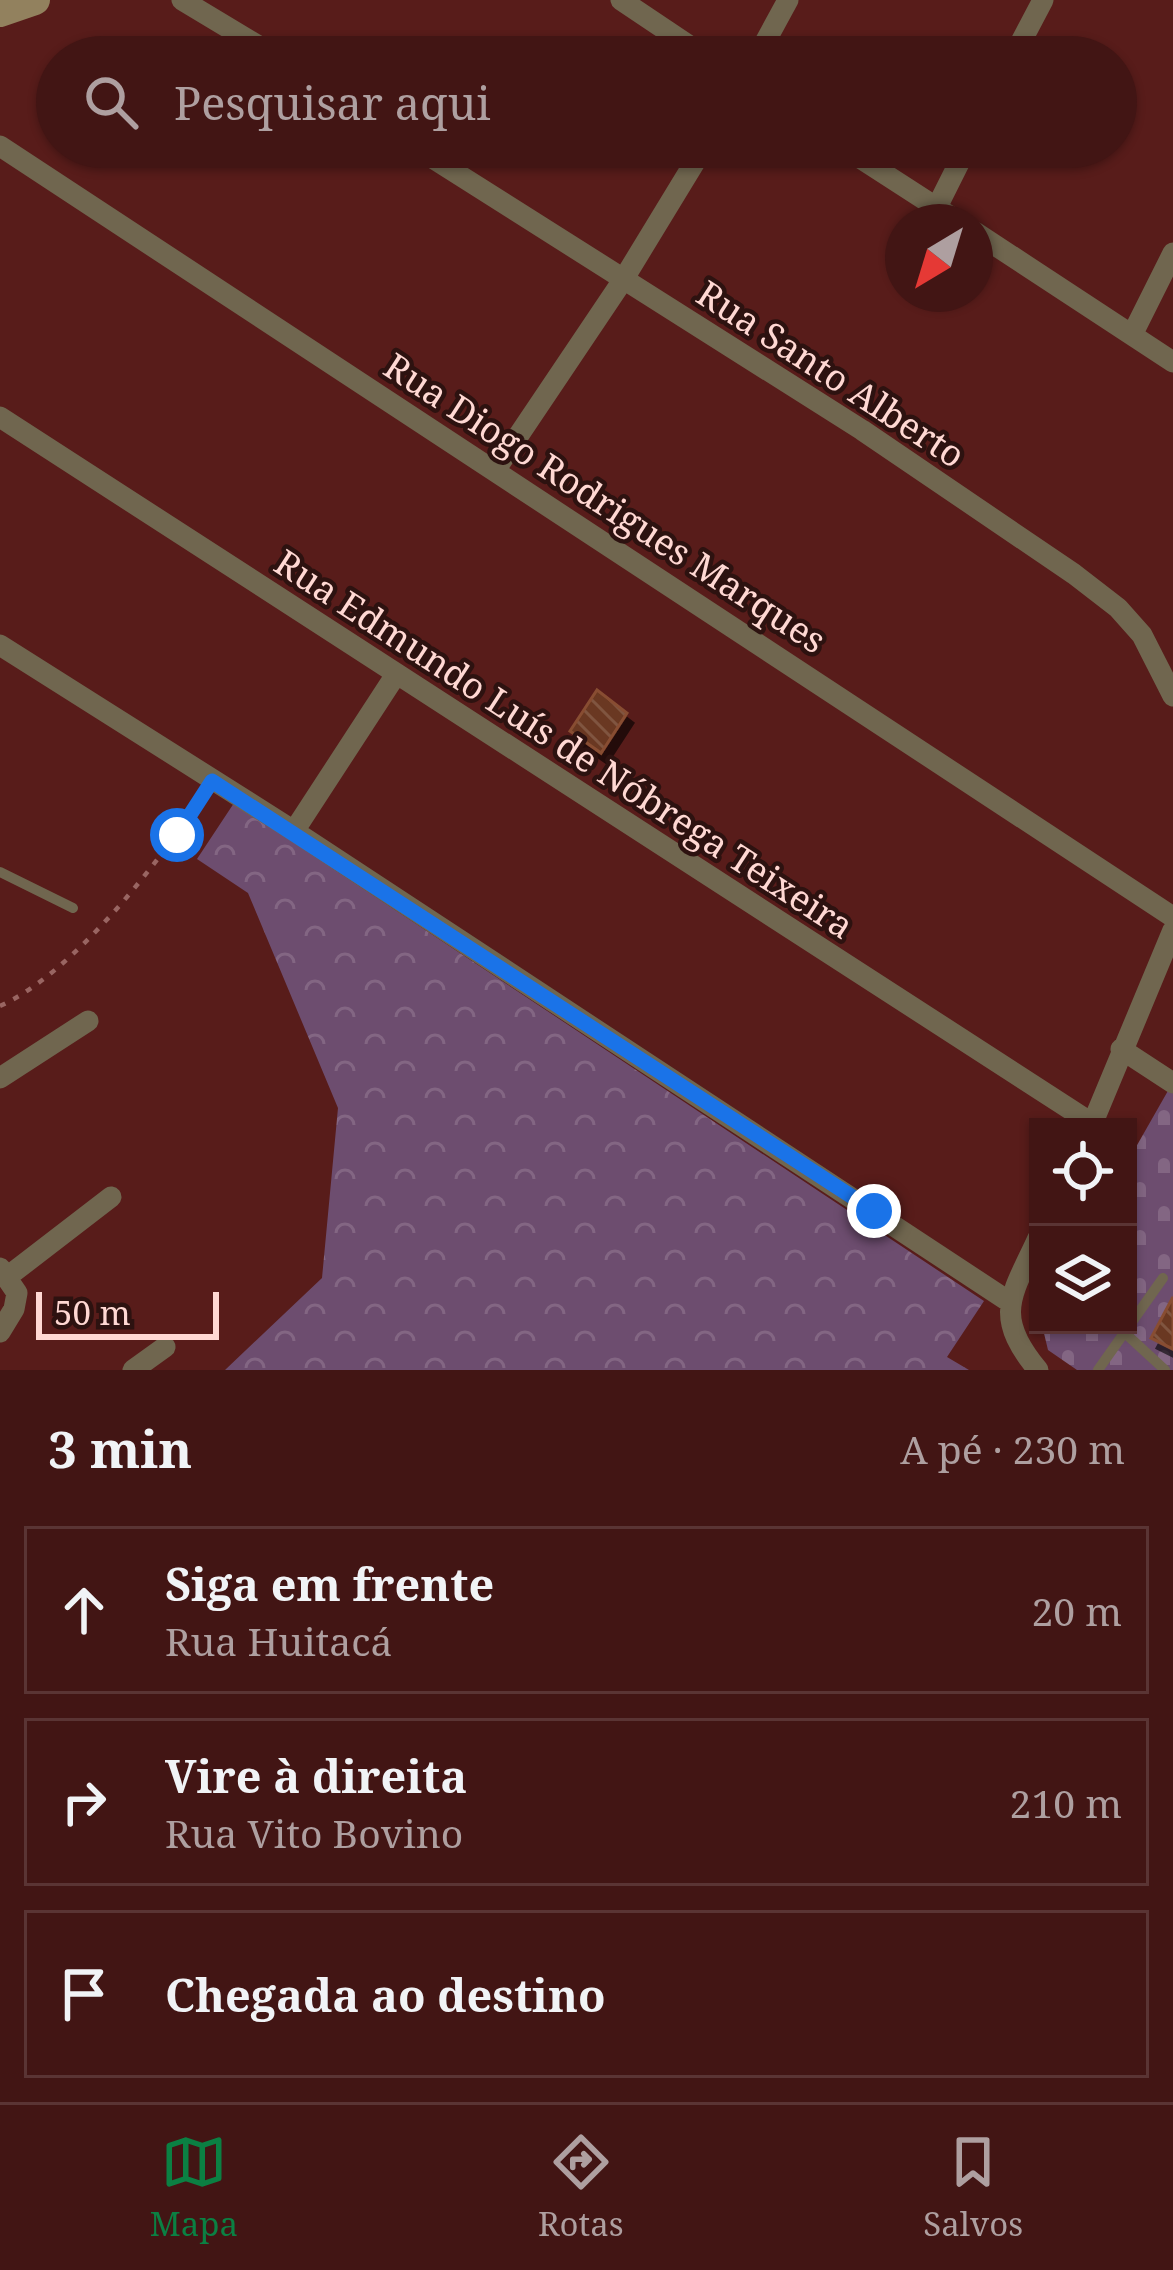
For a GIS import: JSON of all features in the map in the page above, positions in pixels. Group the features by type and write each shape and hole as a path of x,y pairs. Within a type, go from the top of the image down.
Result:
{"street":[{"path":"0,12 34,0"},
{"path":"182,0 207,8 247,36"},
{"path":"621,0 675,36"},
{"path":"768,36 788,0"},
{"path":"1024,36 1042,0"},
{"name":"Rua Diogo Rodrigues Marques","path":"0,146 1173,916"},
{"name":"Rua Santo Alberto","path":"448,168 862,430 1074,574 1118,608 1142,635 1173,696"},
{"path":"496,470 691,168"},
{"path":"876,168 932,204"},
{"path":"938,204 956,168"},
{"path":"993,244 1173,362"},
{"path":"1132,335 1173,253"},
{"name":"Rua Edmundo Luís de Nóbrega Teixeira","path":"0,417 1080,1118"},
{"path":"0,644 1009,1300"},
{"path":"294,831 394,676"},
{"path":"1095,1118 1173,930"},
{"path":"0,1078 88,1022"},
{"path":"1121,1048 1173,1083"},
{"path":"0,1332 14,1309 17,1293 4,1272 111,1196"},
{"path":"1029,1257 1009,1300 1015,1335 1037,1370"},
{"path":"133,1370 165,1347"}],"lane":[{"path":"0,872 73,908"},
{"path":"1137,1317 1163,1278"},
{"path":"1098,1370 1126,1334 1165,1370"}],"path":[{"path":"0,1006 22,996 75,952 177,835 212,781"}],"green space":[{"path":"234,803 984,1301 947,1357 969,1370 225,1370 322,1278 338,1108 248,893 197,859"},
{"path":"1173,1082 1173,1370 1077,1370 1048,1350 1044,1334 1137,1334 1137,1145"}],"building":[{"path":"597,690 627,713 601,753 570,731"},
{"path":"1173,1297 1173,1349 1151,1338"}],"route":[{"path":"177,835 212,781 874,1211"}]}
